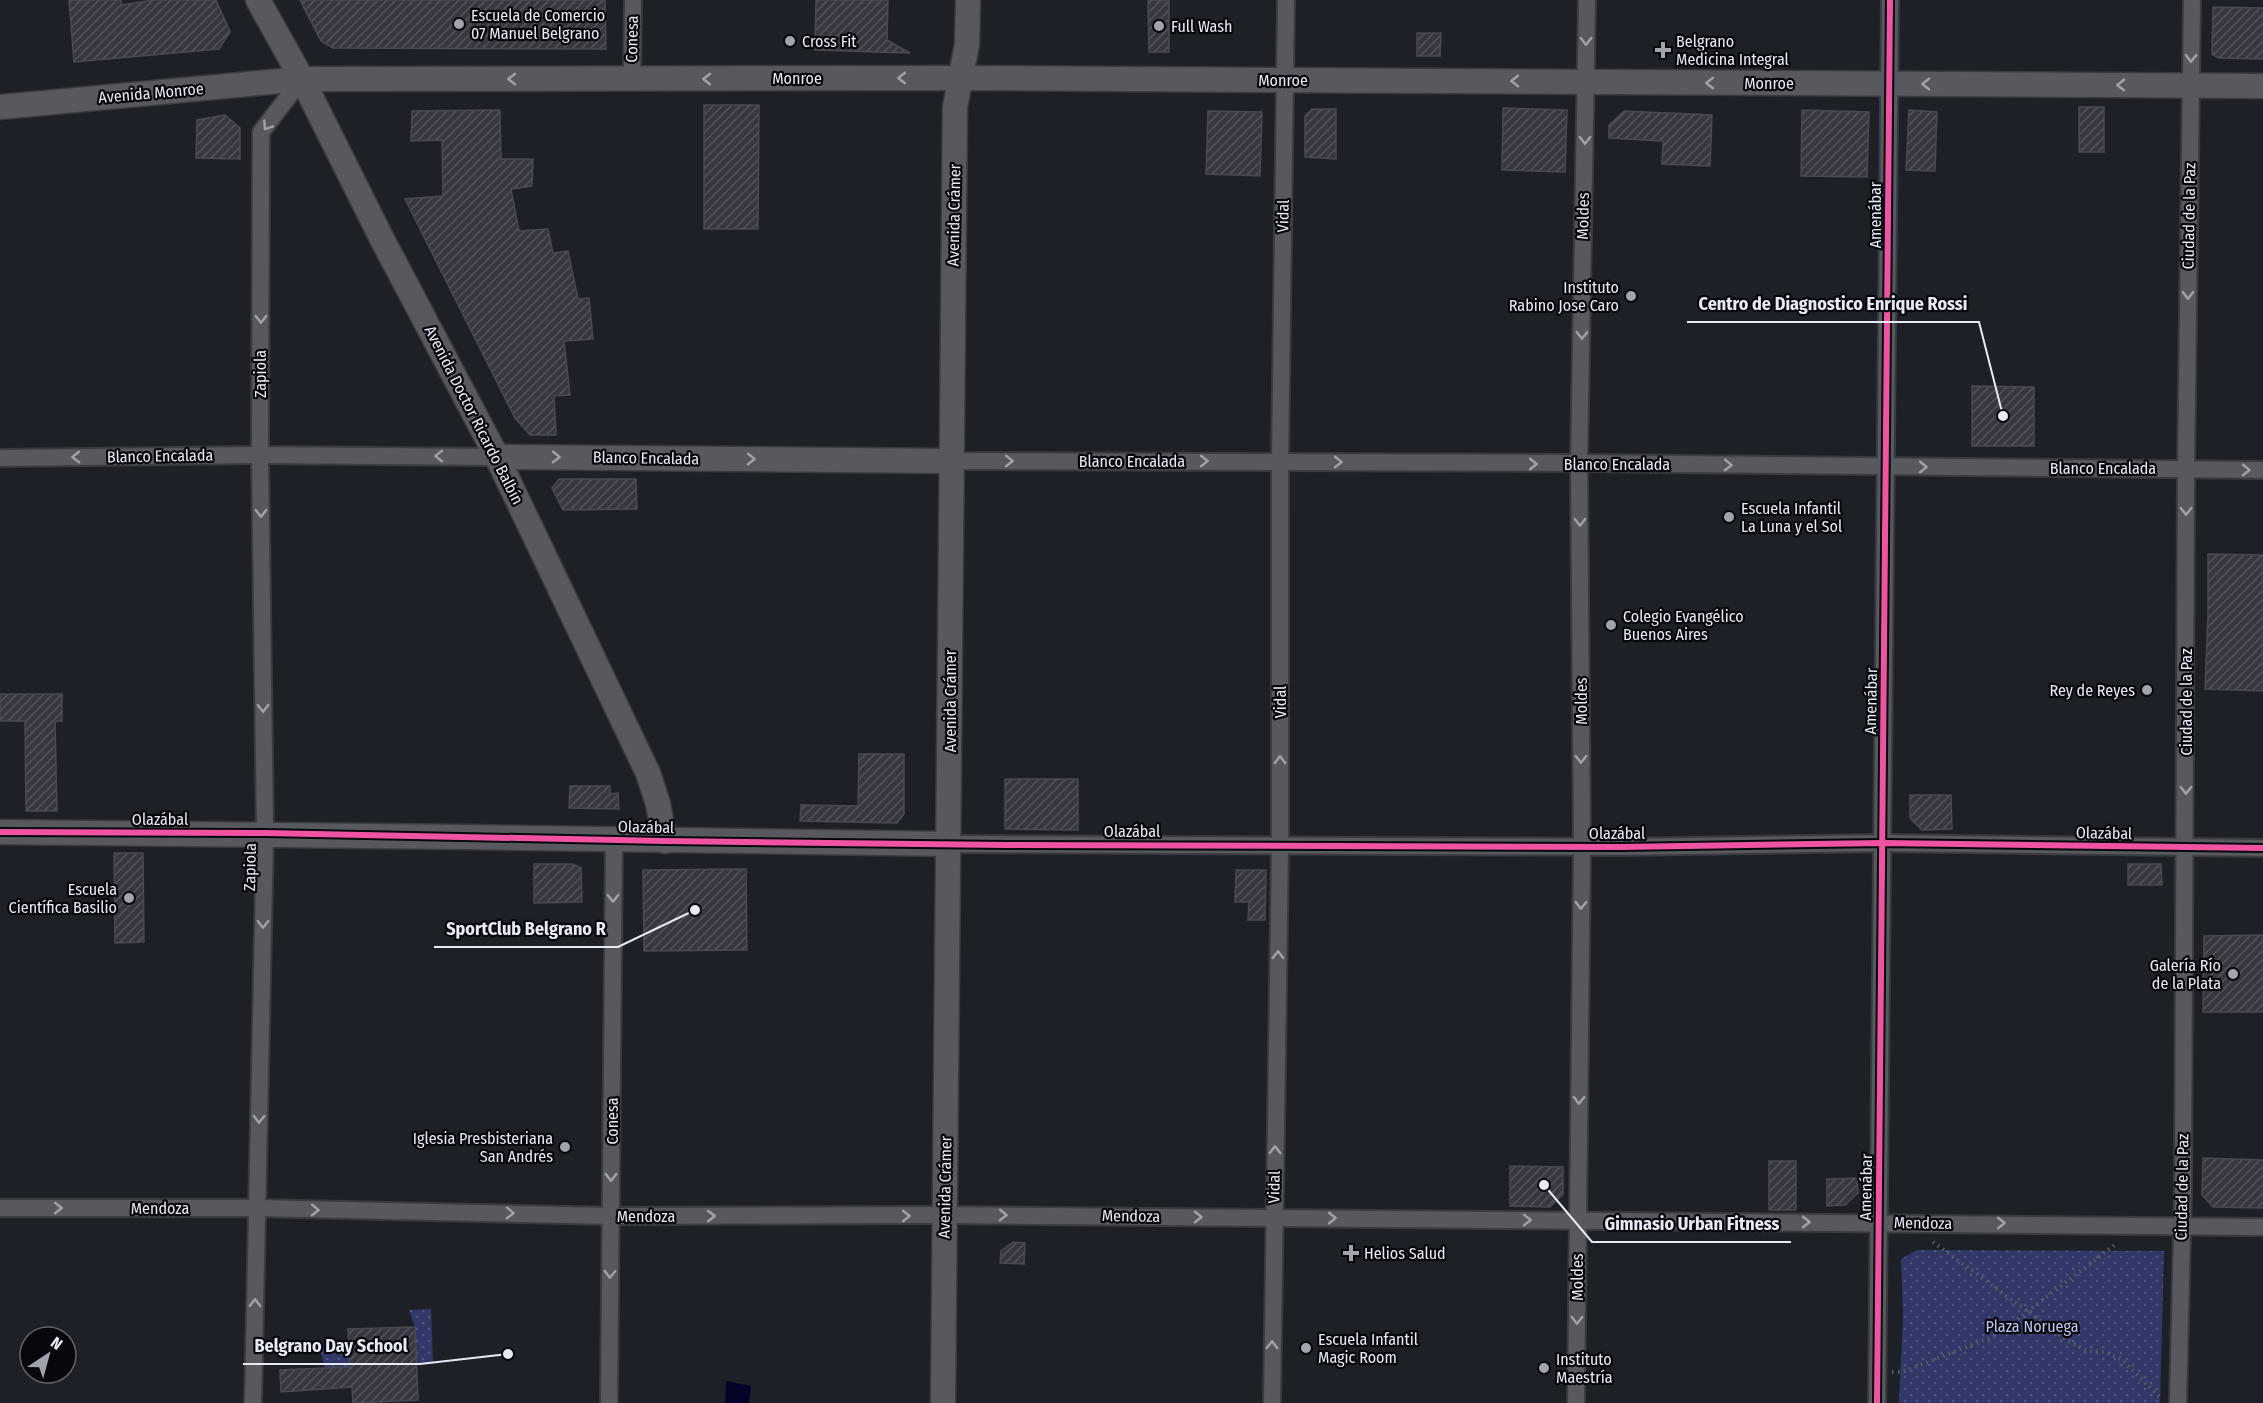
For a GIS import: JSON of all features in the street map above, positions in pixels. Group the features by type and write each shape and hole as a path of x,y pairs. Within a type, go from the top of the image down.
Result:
{"main road":[{"name":"Avenida Doctor Ricardo Balbín","path":"258,0 302,79 387,248 497,457 643,762 658,804 665,841"},
{"name":"Avenida Crámer","path":"943,1403 950,844 955,107 967,44 968,0"},
{"name":"Monroe","path":"302,79 961,78 2263,86"},
{"name":"Avenida Monroe","path":"0,107 302,79"},
{"name":"Blanco Encalada","path":"497,457 951,461"},
{"name":"Olazábal","path":"0,832 264,833 950,844"}],"street":[{"name":"Conesa","path":"632,79 633,0"},
{"name":"Vidal","path":"1272,1403 1280,846 1280,461 1286,0"},
{"name":"Moldes","path":"1576,1403 1582,846 1580,463 1587,0"},
{"name":"Amenábar","path":"1877,1403 1890,0"},
{"name":"Ciudad de la Paz","path":"2171,1403 2181,1224 2192,0"},
{"name":"Zapiola","path":"253,1403 264,833 260,454 261,132 302,79"},
{"name":"Blanco Encalada","path":"0,458 260,454 497,457"},
{"name":"Blanco Encalada","path":"951,461 1580,463 2263,470"},
{"name":"Conesa","path":"609,1403 614,840"},
{"name":"Olazábal","path":"950,844 1582,846 1883,843 2263,848"},
{"name":"Mendoza","path":"0,1208 257,1208 611,1215 944,1215 2181,1224 2263,1227"}],"path":[{"path":"1923,1243 1935,1242 2064,1338 2087,1351 2105,1352 2121,1359 2171,1403"},
{"path":"1902,1372 1997,1335 2117,1242 2129,1243"}],"green space":[{"name":"Plaza Noruega","path":"1917,1250 2164,1251 2160,1403 1899,1403 1903,1316 1901,1259"},
{"path":"431,1309 433,1363 325,1369 320,1348 415,1346 415,1327 409,1310"}],"shaded area":[{"path":"726,1381 751,1386 749,1403 725,1403"}],"building":[{"path":"69,0 121,0 122,5 153,0 216,0 230,32 219,49 74,62"},
{"path":"300,0 605,0 606,49 333,48 321,41"},
{"path":"816,0 888,0 887,40 910,53 815,50"},
{"name":"Full Wash","path":"1148,0 1169,0 1169,52 1149,52"},
{"path":"2213,7 2263,8 2263,59 2218,58 2212,54"},
{"path":"1417,33 1441,33 1440,56 1417,56"},
{"path":"704,105 759,105 758,229 704,229"},
{"path":"2079,107 2104,107 2104,152 2079,152"},
{"path":"1503,108 1567,110 1565,172 1502,170"},
{"path":"1312,109 1336,109 1336,159 1305,157 1305,116"},
{"path":"500,110 501,159 533,159 532,186 511,189 519,231 548,229 553,253 568,251 578,299 589,298 593,339 564,341 570,395 554,396 556,435 530,435 515,418 405,199 443,196 442,140 411,141 412,111"},
{"path":"1802,110 1869,112 1867,177 1801,176"},
{"path":"1909,110 1937,112 1935,171 1906,170"},
{"path":"1208,111 1262,112 1260,176 1206,174"},
{"path":"1624,111 1712,115 1710,166 1662,164 1663,141 1609,138 1609,125"},
{"path":"225,115 240,128 240,159 196,158 197,120"},
{"path":"1972,386 2034,387 2034,446 1972,446"},
{"path":"559,479 636,479 637,509 563,510 552,488"},
{"path":"2208,554 2263,555 2263,691 2205,689"},
{"path":"0,694 62,694 62,721 55,721 57,811 26,811 25,721 0,721"},
{"path":"859,754 904,754 904,814 897,823 800,821 801,805 858,806"},
{"path":"1005,779 1078,779 1078,830 1005,829"},
{"path":"570,786 610,786 610,794 618,793 619,809 569,808"},
{"path":"1910,795 1951,795 1952,829 1922,830 1910,818"},
{"name":"Escuela Científica Basilio","path":"114,853 143,853 144,942 115,943"},
{"path":"534,864 573,864 581,868 582,902 534,903"},
{"path":"2128,864 2161,864 2162,885 2128,885"},
{"path":"746,869 747,950 644,951 643,870"},
{"path":"1236,870 1266,870 1265,920 1248,920 1249,902 1235,902"},
{"name":"Galería Río de la Plata","path":"2263,935 2263,1012 2203,1012 2204,936"},
{"path":"2203,1158 2263,1160 2263,1208 2213,1207 2202,1195"},
{"path":"1769,1161 1796,1161 1796,1210 1769,1210"},
{"path":"1510,1166 1563,1167 1563,1194 1550,1207 1510,1206"},
{"path":"1857,1178 1858,1193 1845,1205 1827,1206 1827,1179"},
{"path":"1013,1242 1025,1243 1024,1264 1000,1263 1001,1251"},
{"path":"415,1327 418,1400 353,1403 352,1387 281,1392 280,1370 350,1367 348,1329"}],"cycle path":[{"path":"1877,1403 1890,0"},
{"path":"0,832 265,833 1007,845 1620,847 1883,843 2263,848"}],"place":[{"name":"Escuela de Comercio 07 Manuel Belgrano","path":"459,24"},
{"name":"Full Wash","path":"1159,26"},
{"name":"Cross Fit","path":"790,41"},
{"name":"Belgrano Medicina Integral","path":"1663,50"},
{"name":"Instituto Rabino Jose Caro","path":"1631,296"},
{"name":"Centro de Diagnostico Enrique Rossi","path":"2003,416"},
{"name":"Escuela Infantil La Luna y el Sol","path":"1729,517"},
{"name":"Colegio Evangélico Buenos Aires","path":"1611,625"},
{"name":"Rey de Reyes","path":"2147,690"},
{"name":"Escuela Científica Basilio","path":"129,898"},
{"name":"SportClub Belgrano R","path":"695,910"},
{"name":"Galería Río de la Plata","path":"2233,974"},
{"name":"Iglesia Presbisteriana San Andrés","path":"565,1147"},
{"name":"Gimnasio Urban Fitness","path":"1544,1185"},
{"name":"Helios Salud","path":"1351,1253"},
{"name":"Escuela Infantil Magic Room","path":"1306,1348"},
{"name":"Belgrano Day School","path":"508,1354"},
{"name":"Instituto Maestría","path":"1544,1368"}]}
